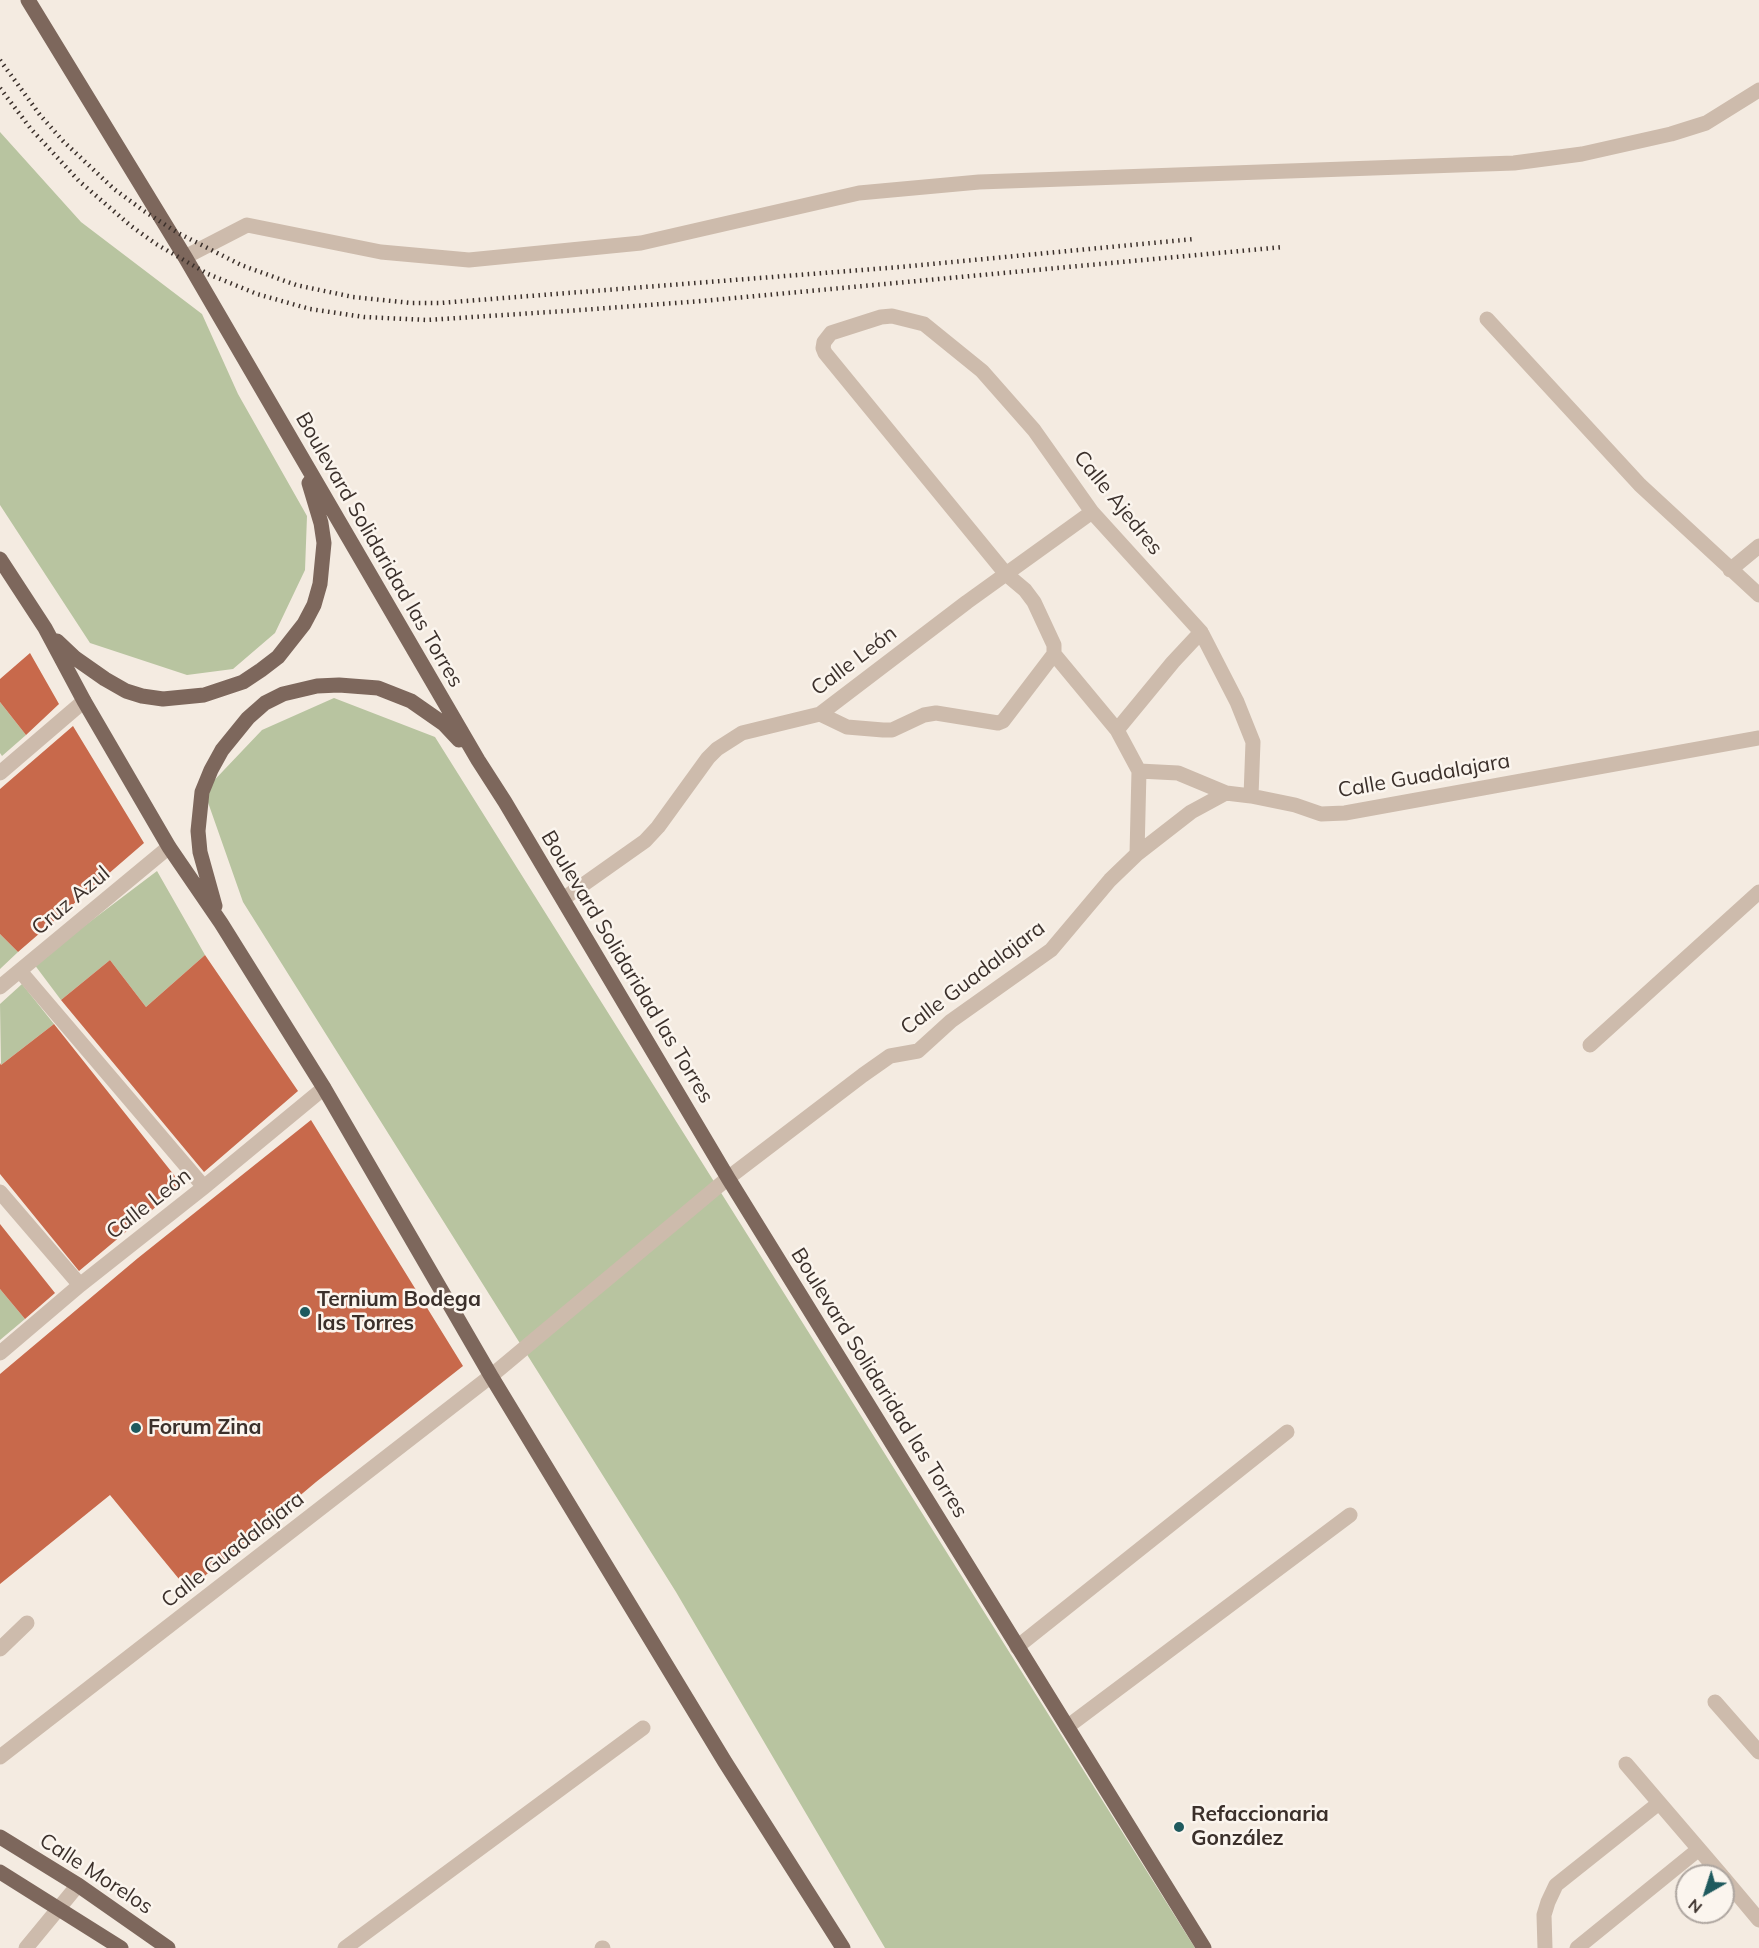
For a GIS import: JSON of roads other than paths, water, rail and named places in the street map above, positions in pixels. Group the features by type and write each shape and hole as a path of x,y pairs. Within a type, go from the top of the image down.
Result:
{"main road":[{"name":"Boulevard Solidaridad las Torres","path":"28,0 185,256 478,760 728,1178 1204,1948"},
{"path":"45,628 75,658 105,680 142,696 163,699 204,696 234,686 261,670 278,657 304,624 314,605 323,564 324,543 321,523 307,478 291,441"},
{"path":"0,559 45,628 84,701 169,847 324,1088 492,1376 725,1762 843,1948"},
{"path":"220,923 204,873 200,852 198,831 202,792 222,750 248,718 265,703 283,693 317,686 378,688 411,701 429,713 444,724 478,760"},
{"name":"Calle Morelos","path":"0,1837 78,1885 168,1948"},
{"path":"0,1872 121,1948"}],"street":[{"path":"185,256 247,225 381,252 469,260 641,243 859,194 979,182 1514,163 1582,154 1671,134 1706,123 1759,90"},
{"name":"Calle Ajedres","path":"1006,574 823,348 824,342 831,333 881,317 892,316 924,324 982,371 1034,430 1092,512 1201,632 1237,702 1253,742 1251,796"},
{"path":"1486,319 1640,485 1759,595"},
{"name":"Calle León","path":"563,899 645,841 717,749 742,733 820,714 1092,512"},
{"path":"1730,570 1759,546"},
{"path":"820,714 847,727 883,730 892,730 924,715 936,713 998,723 1003,721 1054,654 1054,645 1034,602 1025,590 1006,574"},
{"path":"1117,730 1201,632"},
{"path":"1054,654 1117,730 1139,771 1137,854"},
{"path":"0,773 84,701"},
{"name":"Calle Guadalajara","path":"0,1757 492,1376 728,1178 863,1075 890,1056 918,1051 951,1020 1051,950 1110,880 1137,854 1191,812 1226,794 1251,796 1320,813 1345,813 1759,738"},
{"path":"1139,771 1178,773 1226,794"},
{"name":"Cruz Azul","path":"0,987 169,847"},
{"path":"1590,1045 1759,892"},
{"path":"20,971 204,1187"},
{"name":"Calle León","path":"0,1353 324,1088"},
{"path":"0,1192 80,1286"},
{"path":"1017,1647 1287,1432"},
{"path":"1067,1727 1350,1515"},
{"path":"0,1648 27,1623"},
{"path":"1715,1702 1759,1752"},
{"path":"345,1948 643,1728"},
{"path":"1626,1764 1712,1864"},
{"path":"1545,1948 1544,1915 1556,1886 1659,1803"},
{"path":"1577,1948 1699,1849"},
{"path":"26,1948 78,1885"},
{"path":"1735,1891 1759,1920"}],"railway":[{"path":"0,60 40,115 63,141 114,189 144,211 178,233 241,265 296,285 353,297 411,303 440,303 900,267 1194,239"},
{"path":"0,88 31,129 79,181 131,226 156,244 208,274 257,294 310,309 364,317 427,320 702,301 1283,247"}],"place":[{"name":"Ternium Bodega las Torres","path":"305,1312"},
{"name":"Forum Zina","path":"136,1428"},
{"name":"Refaccionaria González","path":"1179,1827"}]}
